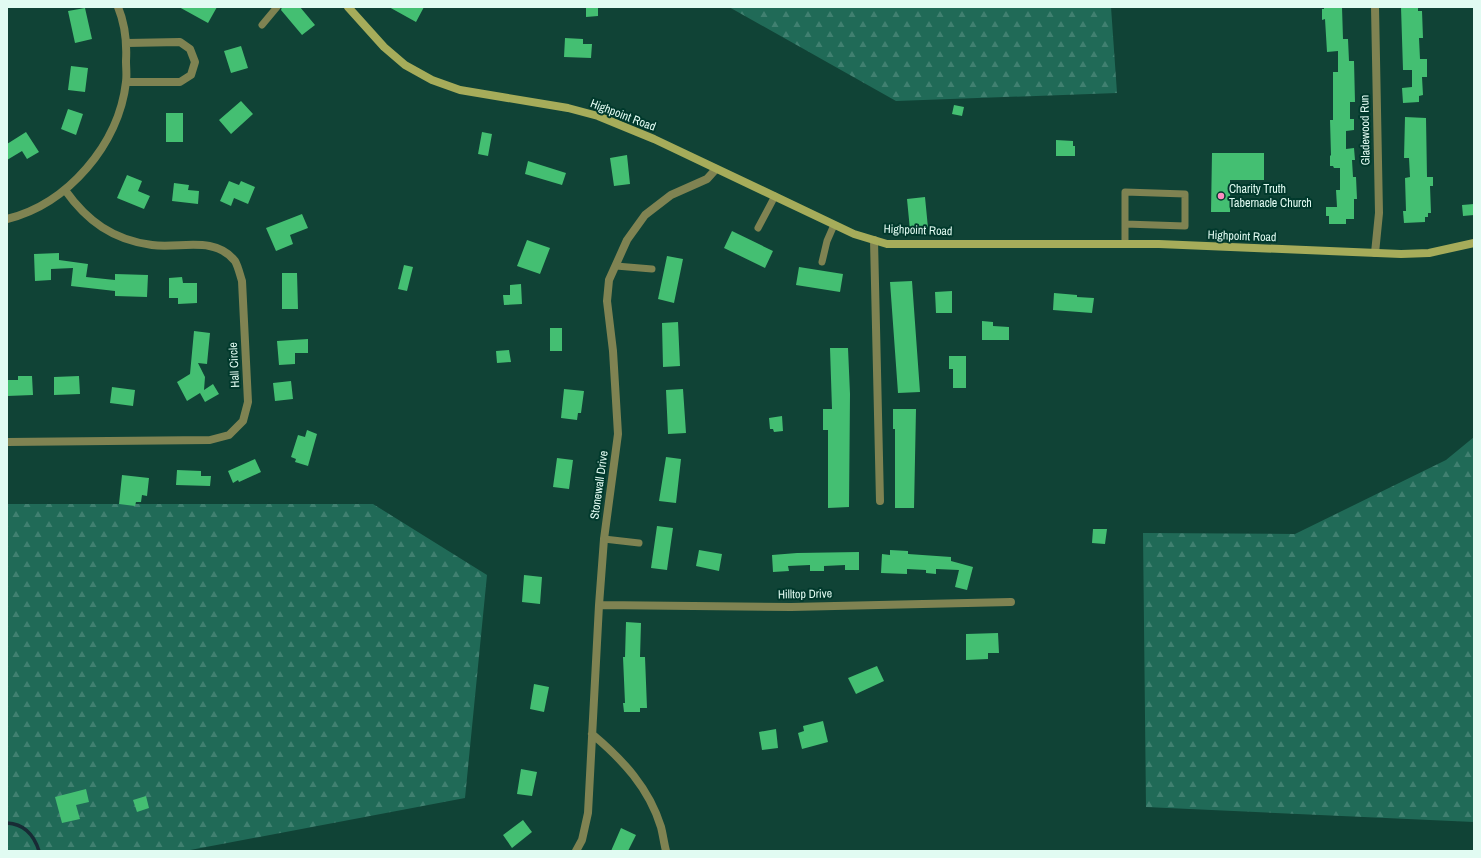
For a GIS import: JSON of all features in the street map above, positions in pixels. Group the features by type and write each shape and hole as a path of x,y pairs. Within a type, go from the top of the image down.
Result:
{"street":[{"path":"7,219 39,207 65,190 88,168 106,142 119,113 126,82 127,43 118,7"},
{"name":"Highpoint Road","path":"348,7 384,47 405,65 432,80 460,90 568,108 598,116 654,139 854,234 887,244 1125,244 1401,254 1429,253 1474,243"},
{"name":"Gladewood Run","path":"1375,7 1379,213 1375,253"},
{"path":"126,82 180,82 191,75 195,62 190,49 180,42 127,43"},
{"name":"Stonewall Drive","path":"576,851 582,840 588,813 604,539 618,434 613,351 607,301 609,280 627,240 645,215 671,195 707,179 716,169"},
{"name":"Hall Circle","path":"7,442 210,440 229,435 243,421 248,402 242,281 236,262 225,252 211,245 152,245 119,236 103,228 88,217 75,204 65,190"},
{"path":"874,240 880,501"},
{"name":"Hilltop Drive","path":"599,605 791,607 1011,602"},
{"path":"592,734 614,752 633,774 650,800 661,827 666,851"}],"lane":[{"path":"262,25 277,7"},
{"path":"1125,224 1185,226 1185,194 1125,192 1125,224 1125,244"},
{"path":"758,228 775,196"},
{"path":"822,262 827,241 834,225"},
{"path":"616,266 652,269"},
{"path":"604,539 639,543"}],"green space":[{"path":"729,7 1111,7 1117,93 896,101"},
{"path":"1474,437 1474,822 1146,807 1143,533 1295,534 1446,460"},
{"path":"7,504 373,504 487,575 465,798 185,851 7,851"}],"building":[{"path":"179,7 217,7 208,23"},
{"path":"282,7 300,7 315,25 302,35 281,10"},
{"path":"389,7 424,7 416,22"},
{"path":"586,7 598,7 598,16 586,17"},
{"path":"1324,7 1342,7 1343,39 1348,39 1349,61 1354,61 1355,102 1350,102 1350,119 1354,119 1354,130 1346,131 1346,149 1354,148 1355,160 1352,160 1353,177 1356,177 1357,199 1354,199 1354,219 1346,219 1346,224 1329,224 1329,216 1326,216 1326,207 1337,207 1336,190 1340,190 1340,168 1330,166 1330,120 1333,120 1333,72 1338,72 1338,51 1327,52 1325,19 1322,20 1322,9 1324,9"},
{"path":"1401,7 1418,7 1418,11 1422,11 1423,38 1419,38 1420,59 1427,59 1427,77 1422,77 1423,95 1419,96 1419,102 1403,103 1402,88 1412,87 1412,70 1403,70"},
{"path":"85,8 92,39 75,43 68,11"},
{"path":"565,38 583,39 583,44 592,44 591,58 564,57"},
{"path":"241,46 248,68 231,73 224,51"},
{"path":"71,66 88,68 85,92 68,90"},
{"path":"241,101 253,114 231,134 219,120"},
{"path":"954,105 964,107 962,116 952,114"},
{"path":"68,109 83,114 76,135 61,129"},
{"path":"166,113 183,113 183,142 166,142"},
{"path":"1405,117 1426,118 1427,177 1433,177 1433,186 1430,186 1431,213 1428,213 1428,217 1425,217 1425,222 1404,223 1403,211 1406,211 1405,178 1410,177 1409,158 1404,158"},
{"path":"26,132 39,152 27,159 22,151 7,160 7,144"},
{"path":"482,132 492,134 488,156 478,154"},
{"path":"1056,140 1073,141 1073,146 1075,146 1075,156 1056,156"},
{"name":"Charity Truth Tabernacle Church","path":"1212,153 1264,153 1264,180 1230,180 1230,212 1211,212"},
{"path":"627,155 630,184 614,186 610,158"},
{"path":"528,161 566,173 562,185 525,174"},
{"path":"127,175 142,181 138,191 150,196 144,209 117,198"},
{"path":"229,181 239,185 241,181 255,187 248,204 234,198 231,206 220,201"},
{"path":"174,183 189,185 188,190 199,191 198,204 172,201"},
{"path":"925,197 928,228 910,230 907,199"},
{"path":"1474,204 1474,215 1463,216 1462,205"},
{"path":"302,214 308,228 290,235 293,244 276,251 266,228"},
{"path":"732,231 773,251 765,268 724,248"},
{"path":"527,240 550,248 540,274 517,266"},
{"path":"59,253 59,260 88,264 86,277 115,280 115,274 148,275 147,297 115,296 115,291 71,286 73,268 51,269 51,280 35,281 34,254"},
{"path":"667,256 683,259 674,303 658,299"},
{"path":"404,265 413,267 407,291 398,289"},
{"path":"799,267 843,274 840,292 796,285"},
{"path":"282,273 297,273 298,309 282,309"},
{"path":"182,277 183,283 197,283 197,303 178,304 178,298 169,298 169,278"},
{"path":"912,281 920,392 898,393 890,282"},
{"path":"521,284 522,304 504,305 503,295 510,295 510,285"},
{"path":"952,291 952,313 936,313 935,292"},
{"path":"1054,293 1094,298 1092,313 1053,310"},
{"path":"982,321 993,322 993,326 1009,327 1009,340 982,340"},
{"path":"678,322 680,366 663,367 662,323"},
{"path":"550,328 562,328 562,351 550,351"},
{"path":"194,331 210,333 207,364 198,363 205,377 204,390 213,384 219,394 205,402 200,393 187,401 177,382 190,374"},
{"path":"308,339 308,353 295,353 295,364 279,365 277,341"},
{"path":"830,348 848,348 850,394 849,507 828,508 828,430 823,430 823,409 832,409"},
{"path":"509,350 511,362 497,363 496,351"},
{"path":"949,356 966,356 966,388 953,388 953,369 949,369"},
{"path":"18,376 32,376 33,395 7,396 7,380 18,380"},
{"path":"79,376 80,394 54,395 54,377"},
{"path":"291,381 293,399 275,401 273,383"},
{"path":"112,387 135,390 133,406 110,403"},
{"path":"564,389 584,391 581,413 578,413 577,420 561,418"},
{"path":"683,389 686,433 668,434 666,390"},
{"path":"893,409 916,409 914,508 895,508 895,429 893,429"},
{"path":"782,416 783,431 774,432 773,429 770,429 769,418"},
{"path":"307,430 317,434 308,466 295,462 296,459 291,457 298,435 305,437"},
{"path":"666,457 681,459 676,503 659,501"},
{"path":"557,458 573,460 569,489 553,487"},
{"path":"255,459 261,472 239,482 238,480 233,483 228,471"},
{"path":"177,470 201,471 201,476 211,476 210,486 176,485"},
{"path":"122,475 149,478 147,496 142,495 141,502 136,502 135,506 119,504"},
{"path":"657,526 673,528 667,570 651,568"},
{"path":"1093,529 1107,529 1105,544 1092,543"},
{"path":"699,550 722,554 719,571 696,566"},
{"path":"890,550 908,551 908,554 951,557 951,561 973,567 967,590 955,587 959,570 936,569 936,574 926,573 926,570 907,569 907,574 881,573 882,554 890,555"},
{"path":"859,552 859,570 845,570 845,565 824,566 824,571 810,571 810,565 788,566 789,571 773,572 772,555"},
{"path":"524,575 542,577 540,604 522,602"},
{"path":"626,622 641,623 640,657 645,657 647,708 640,708 640,712 624,712 623,657 625,657"},
{"path":"998,633 999,653 988,653 988,659 966,660 966,634"},
{"path":"877,666 884,681 856,694 848,678"},
{"path":"534,684 549,687 544,712 530,709"},
{"path":"823,721 828,742 802,749 798,733 804,731 803,726"},
{"path":"776,729 778,748 762,750 759,732"},
{"path":"521,769 537,772 532,796 517,794"},
{"path":"86,789 89,802 76,805 80,819 62,823 55,797"},
{"path":"146,796 149,808 137,812 133,800"},
{"path":"523,820 532,832 512,848 503,835"},
{"path":"621,828 636,835 628,851 611,851"}],"waterway":[{"path":"7,823 19,826 28,831 39,851"}],"place":[{"name":"Charity Truth Tabernacle Church","path":"1221,196"}]}
